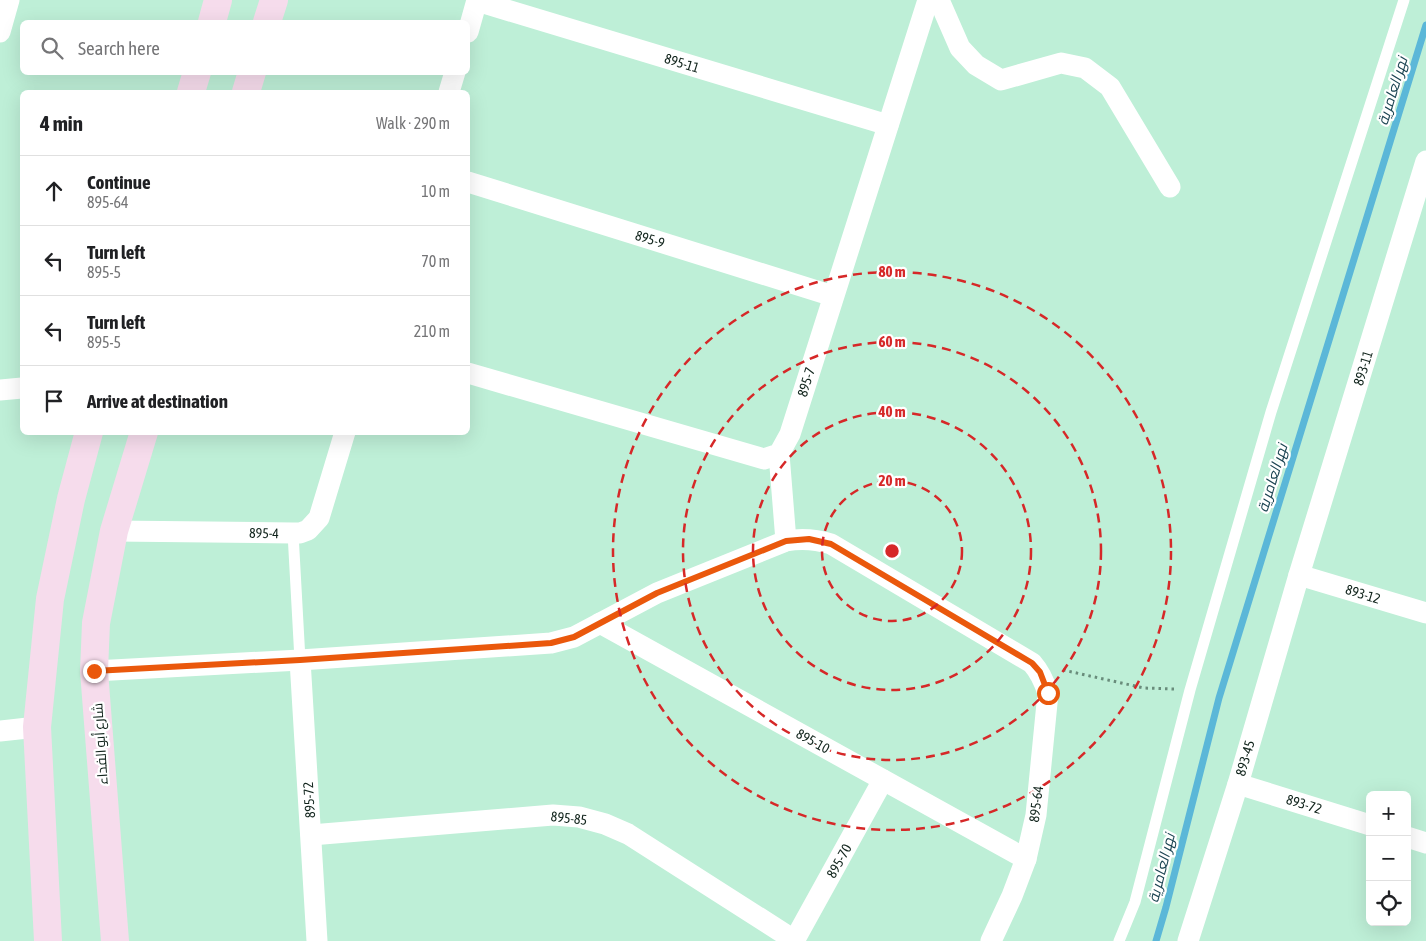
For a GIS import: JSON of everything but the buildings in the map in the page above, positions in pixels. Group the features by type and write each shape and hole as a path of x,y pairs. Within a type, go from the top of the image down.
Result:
{"main road":[{"path":"213,20 218,0"},
{"path":"268,20 274,0"},
{"path":"192,90 196,75"},
{"path":"247,90 251,75"},
{"path":"48,941 37,728 50,599 71,499 88,435"},
{"name":"شارع أبو الفداء","path":"115,941 94,671 96,623 114,531 143,435"}],"street":[{"path":"1,28 9,0"},
{"path":"470,25 477,0"},
{"name":"895-11","path":"477,0 888,125"},
{"name":"895-7","path":"779,454 790,434 928,0"},
{"path":"939,0 960,48 976,65 1001,80 1061,63 1084,68 1110,87 1170,187"},
{"path":"450,90 454,75"},
{"name":"893-11","path":"1299,575 1426,161"},
{"name":"895-9","path":"470,183 833,296"},
{"path":"470,374 764,458 779,454 786,541"},
{"path":"0,390 20,388"},
{"name":"895-4","path":"114,531 292,533 308,530 319,518 344,435"},
{"path":"94,671 300,660 551,643 574,637 657,593 786,541 809,539 831,544 1032,663"},
{"name":"893-12","path":"1299,575 1426,613"},
{"name":"893-45","path":"1188,941 1238,784 1299,575"},
{"name":"895-10","path":"600,623 1026,859"},
{"name":"895-72","path":"300,660 317,941"},
{"name":"895-64","path":"990,941 1012,896 1026,859 1036,815 1048,693 1040,672 1032,663"},
{"path":"0,731 37,728"},
{"name":"895-70","path":"794,941 883,780"},
{"name":"893-72","path":"1238,784 1366,824"},
{"name":"895-85","path":"311,835 553,815 579,818 605,824 628,834 794,941"},
{"path":"1411,838 1426,842"}],"lane":[{"path":"1119,941 1135,902 1190,690 1271,412 1404,0"},
{"path":"292,533 300,660"}],"path":[{"path":"1032,663 1144,688 1190,690"}],"waterway":[{"name":"نهر العامرية","path":"1156,941 1219,698 1426,25"}],"route":[{"path":"94,671 300,660 551,643 574,637 657,593 786,541 809,539 831,544 1032,663 1040,672 1048,693"}]}
